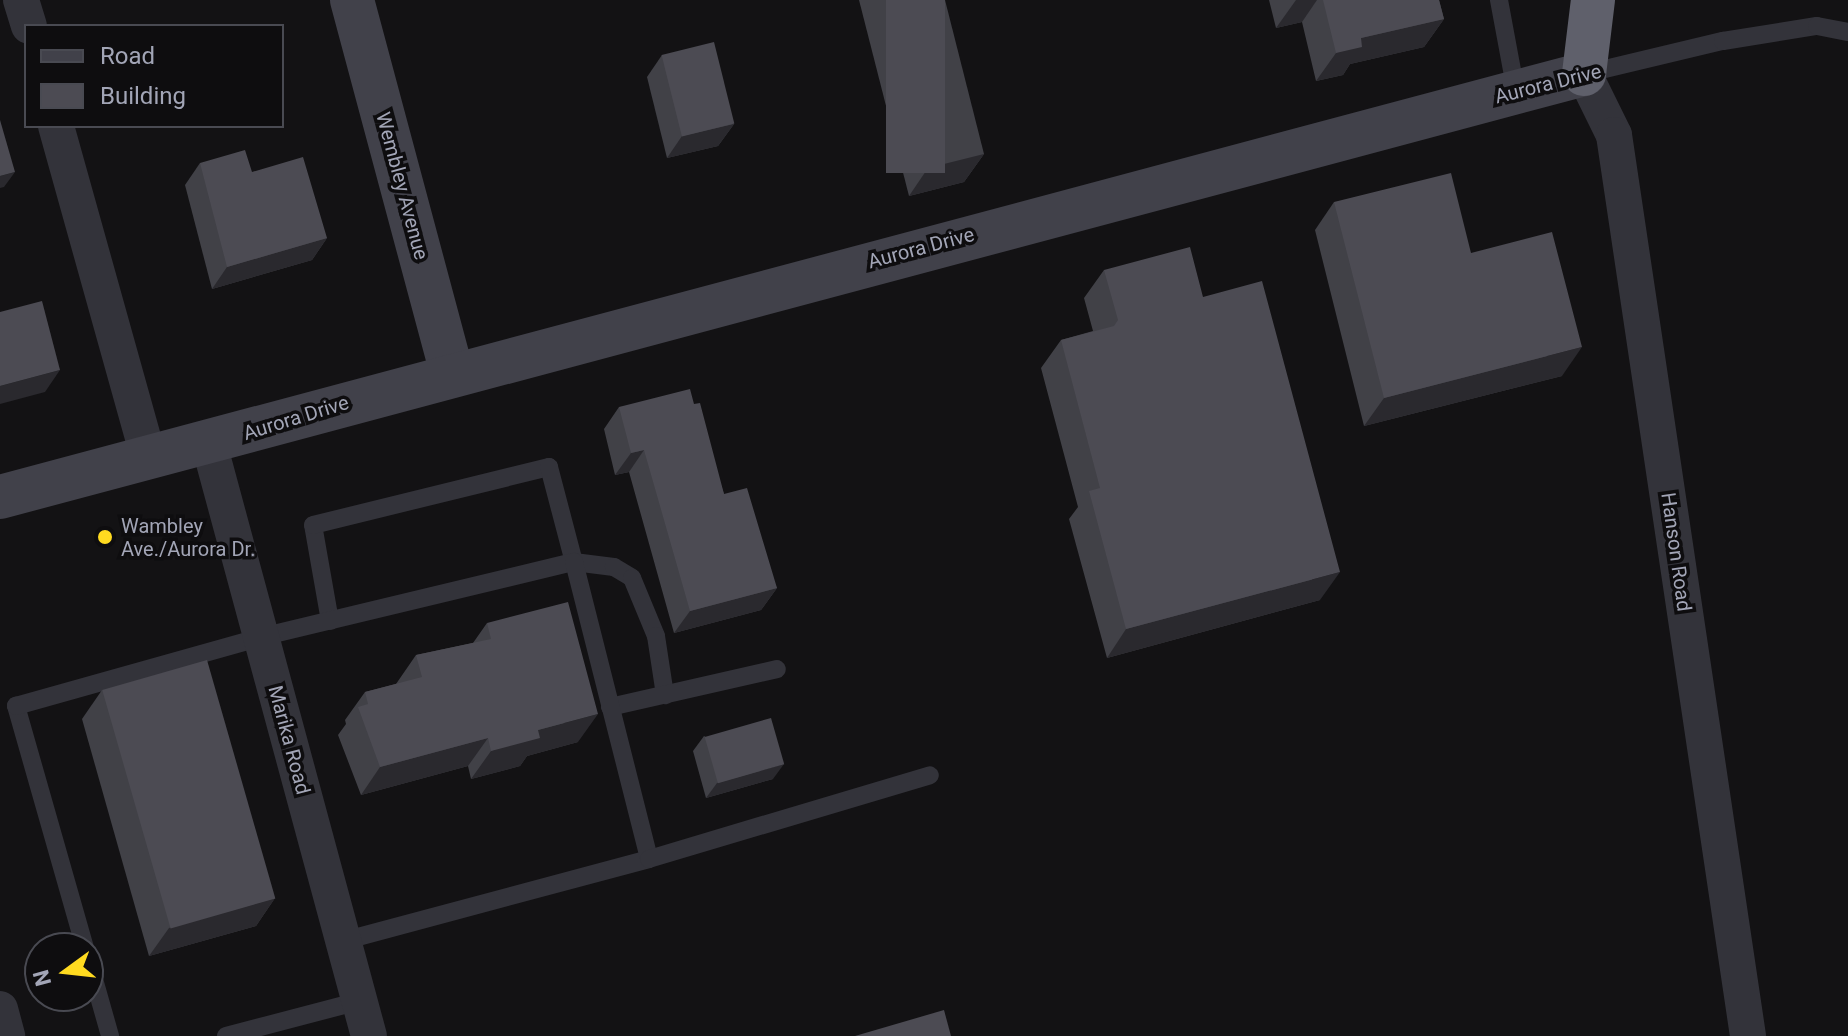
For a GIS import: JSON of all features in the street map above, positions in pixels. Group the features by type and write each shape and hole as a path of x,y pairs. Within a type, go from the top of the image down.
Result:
{"highway":[{"path":"1584,74 1593,0"}],"street":[{"path":"21,0 28,24"},
{"name":"Wembley Avenue","path":"352,0 452,372"},
{"name":"Aurora Drive","path":"0,497 148,456 209,444 452,372 1584,74"},
{"name":"Hanson Road","path":"1584,74 1614,135 1748,1036"},
{"path":"57,128 148,456"},
{"name":"Marika Road","path":"209,444 369,1036"},
{"path":"0,1009 7,1036"}],"lane":[{"path":"1499,0 1516,92"},
{"name":"Aurora Drive","path":"1584,74 1723,41 1817,26 1848,32"},
{"path":"330,621 313,525 549,467 649,859"},
{"path":"80,932 16,706 261,637 574,562 614,567 632,578 656,636 665,695"},
{"path":"610,707 777,669"},
{"path":"343,941 649,859 930,775"},
{"path":"226,1036 275,1029 359,1001"},
{"path":"103,1012 110,1036"}],"building":[{"path":"886,0 945,0 945,173 886,173"},
{"path":"1323,0 1439,0 1444,19 1361,38 1362,47 1336,53"},
{"path":"714,42 734,124 682,137 662,55"},
{"path":"0,120 15,172 0,176"},
{"path":"245,150 252,172 303,157 327,238 227,267 200,163"},
{"path":"1451,173 1471,253 1552,232 1582,347 1384,398 1334,202"},
{"path":"1190,247 1203,297 1262,281 1340,572 1126,629 1089,491 1100,488 1061,340 1114,326 1118,320 1104,270"},
{"path":"42,301 60,370 0,386 0,312"},
{"path":"690,389 694,404 700,403 724,494 747,488 777,588 690,611 644,450 631,453 619,407"},
{"path":"568,602 598,714 538,730 540,738 491,751 488,738 380,767 358,707 368,704 365,692 422,677 416,655 491,639 487,623"},
{"path":"207,660 275,898 171,928 102,690"},
{"path":"771,718 784,764 718,783 705,737"},
{"path":"944,1010 951,1036 855,1036"}],"place":[{"name":"Wambley Ave./Aurora Dr.","path":"105,537"}]}
